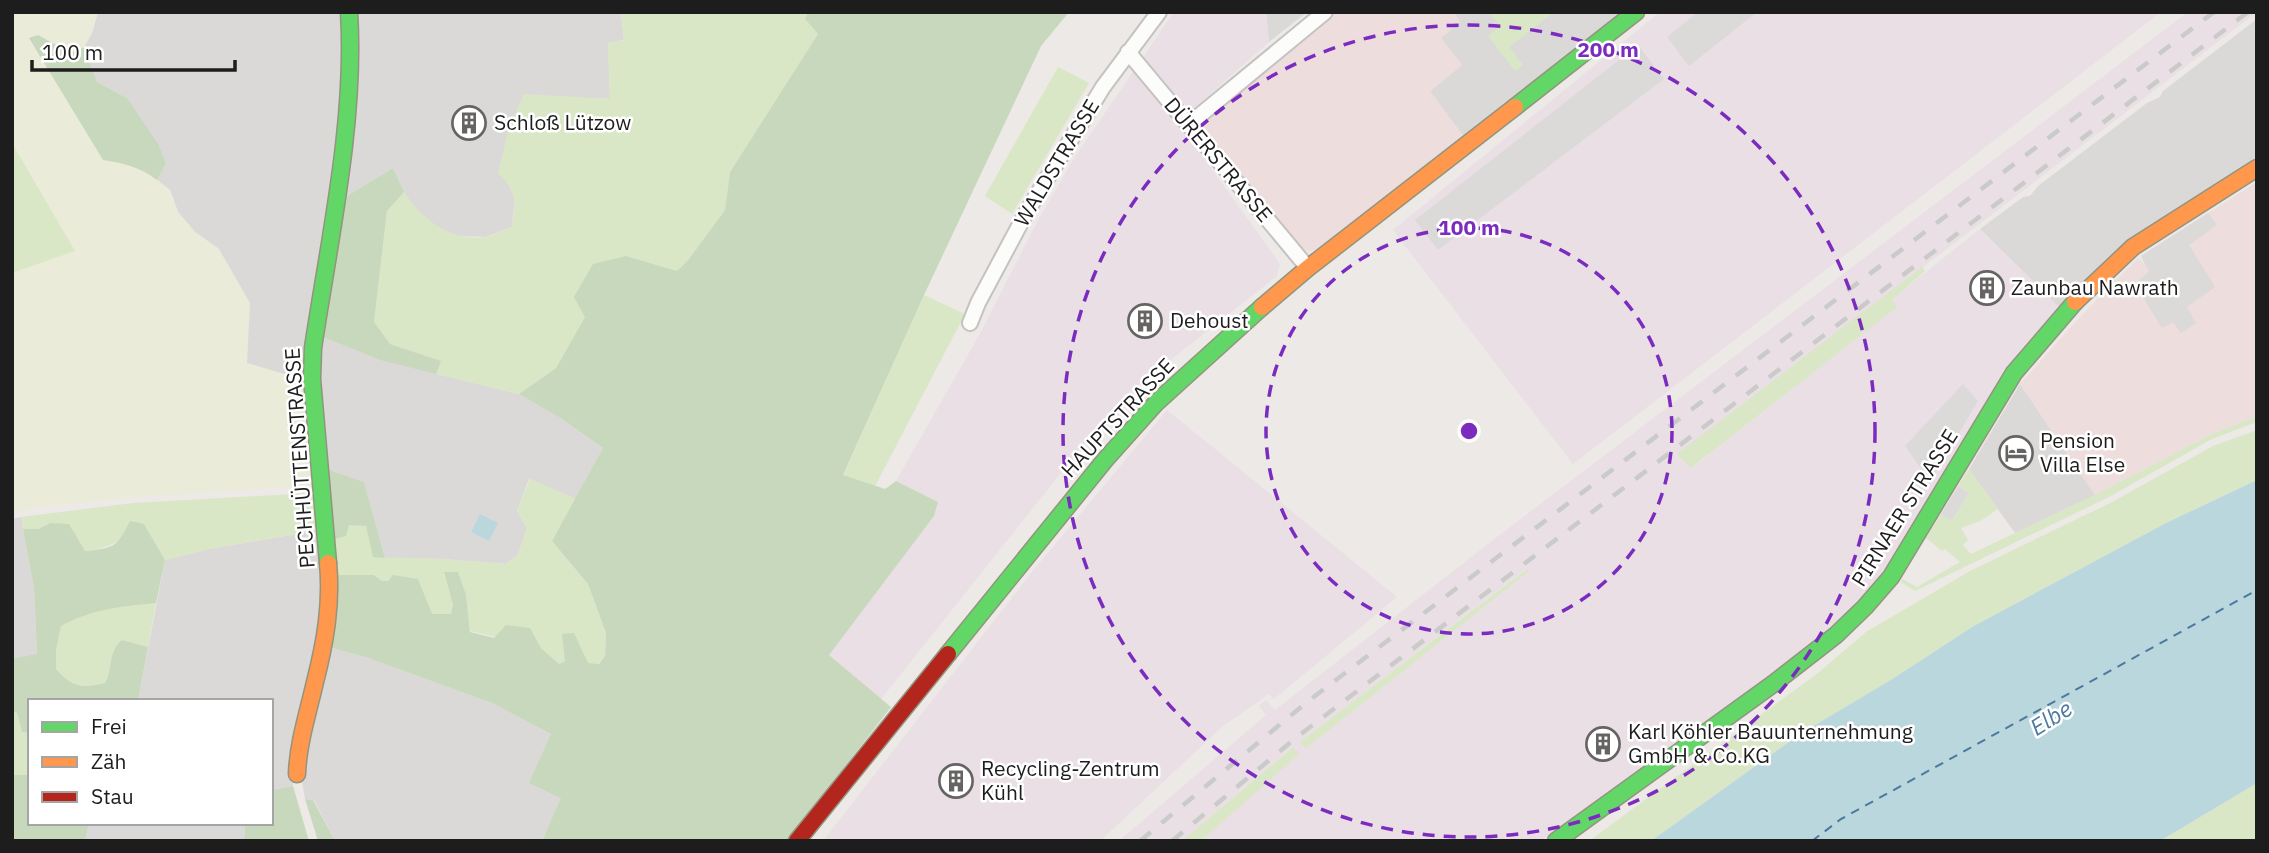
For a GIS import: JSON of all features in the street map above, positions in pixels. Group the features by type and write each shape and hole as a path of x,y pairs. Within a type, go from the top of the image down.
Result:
{"street":[{"name":"PECHHÜTTENSTRASSE","path":"297,774 300,740 323,653 329,607 330,585 312,379 313,348 344,142 351,41 349,12"},
{"name":"WALDSTRASSE","path":"970,323 1026,213 1103,86 1159,12"},
{"path":"1188,125 1325,12"},
{"name":"HAUPTSTRASSE","path":"797,841 1113,450 1156,403 1308,268 1636,12"},
{"name":"DÜRERSTRASSE","path":"1128,52 1308,268"},
{"name":"PIRNAER STRASSE","path":"1556,841 1803,661 1872,601 1891,577 2014,373 2064,312 2133,247 2257,168"}],"shaded area":[{"path":"98,12 343,12 340,144 307,381 246,363 219,249 195,232 178,212 170,190 157,180 166,164 127,98 97,82 84,47 92,33"},
{"path":"353,12 621,12 624,40 608,43 610,99 524,95 509,128 508,184 515,197 512,227 486,237 458,236 438,228 417,212 393,168 342,199"},
{"path":"1174,12 1266,12 1269,42 1178,122 1280,264 1277,276 1122,398 1125,403 1091,435 881,699 828,655 934,516 938,502 896,481 981,332 1035,226 1073,160"},
{"path":"1266,12 1307,12 1269,42"},
{"path":"1335,12 1453,12 1460,22 1441,38 1462,65 1430,91 1464,137 1323,249 1309,251 1299,247 1198,125"},
{"path":"1453,12 1621,12 1464,137 1430,91 1462,65 1441,38 1460,22"},
{"path":"1660,12 2161,12 1573,464 1393,230"},
{"path":"1698,12 1757,12 1689,66 1667,37"},
{"path":"2188,12 2257,12 1678,454 1692,468 1896,307 1891,300 1980,229 2060,308 1885,573 1865,598 1798,655 1541,841 1201,841 1298,754 1292,747 1182,841 1119,841 1266,715 1259,706 1266,700 1275,710 1497,537","holes":["1526,569 1528,572 1304,749 1300,742"]},
{"path":"2257,19 2257,159 2064,312 1980,229 2023,197 2030,196 2038,186 2147,103 2160,97 2163,91"},
{"path":"1638,45 1664,79 1438,250 1415,220"},
{"path":"2254,184 2257,188 2257,416 2210,435 2095,495 2020,384 2138,258 2145,265 2141,256"},
{"path":"2208,213 2217,225 2189,245 2215,287 2187,307 2196,323 2181,333 2173,322 2162,328 2135,284 2149,271 2141,256"},
{"path":"318,335 381,360 519,394 562,419 603,448 576,499 529,479 517,511 527,528 518,555 506,564 385,558 364,482 324,468"},
{"path":"1963,384 1978,401 1930,481 1905,446"},
{"path":"2020,384 2095,495 2015,533 1969,469"},
{"path":"1167,410 1397,597 1274,699 1269,694 1223,726 1100,841 823,841 1032,572"},
{"path":"1958,486 1969,493 1952,521 1941,514"},
{"path":"21,517 34,588 37,655 12,659 12,519"},
{"path":"321,530 324,588 292,776 293,786 273,790 273,699 138,699 165,560 209,549"},
{"path":"329,647 368,658 492,703 551,734 562,798 542,841 335,841 314,800 305,799 301,776"},
{"path":"89,825 245,825 245,837 241,841 85,841"}],"green space":[{"path":"12,12 98,12 92,33 84,47 76,52 38,35 29,39 103,160 123,163 147,172 170,190 178,212 195,232 219,249 250,303 247,363 307,381 315,485 134,497 12,512 12,273 75,251 12,143"},
{"path":"621,12 808,12 805,19 818,34 730,172 725,210 677,271 626,256 585,317 556,368 519,394 436,374 440,361 390,344 374,322 387,211 404,192 429,220 461,236 486,237 512,227 514,198 509,186 498,173 509,128 524,94 610,99 608,43 624,40"},
{"path":"808,12 1069,12 1041,46 843,475 885,489 896,481 938,502 934,516 829,655 891,707 787,841 542,841 561,798 529,783 551,734 492,703 368,658 329,647 334,575 374,575 382,581 388,581 393,575 418,579 432,614 451,614 453,605 444,572 458,572 466,595 470,632 494,638 506,625 530,628 541,648 559,664 565,661 562,634 574,633 588,663 599,664 605,656 606,633 588,584 552,541 603,448 562,419 519,394 556,368 585,317 574,297 593,264 626,256 677,271 689,259 725,210 730,172 818,34 805,19"},
{"path":"1489,12 1554,12 1509,47 1523,65 1515,71 1488,36 1500,26"},
{"path":"38,35 76,52 84,47 97,82 127,98 158,144 166,164 157,180 131,166 103,160 29,38"},
{"path":"1058,67 1089,83 1012,214 985,196"},
{"path":"12,143 75,251 12,273"},
{"path":"393,168 404,192 387,211 374,322 390,344 441,361 436,374 380,360 318,335 342,199"},
{"path":"1922,267 1925,271 1892,300 1897,307 1691,468 1677,454"},
{"path":"924,295 965,314 875,486 843,476"},
{"path":"2257,416 2257,422 2212,439 2109,497 1915,591 1901,582 1902,579 1917,587 1960,562 1926,538 1941,514 1953,520 1969,493 1958,486 1969,469 1998,509 1980,521 1961,528 1968,540 1963,545 1971,554 2095,495 2210,435"},
{"path":"2257,430 2257,480 2166,523 1972,627 1894,678 1800,734 1651,841 1589,841 1818,673 1866,632 1970,571 2112,502 2213,446"},
{"path":"324,468 364,482 385,558 373,557 366,526 349,525 346,536 331,540"},
{"path":"530,479 576,499 552,541 588,584 606,633 605,656 598,664 565,661 559,664 541,648 470,631 466,595 444,573 453,605 451,614 432,614 388,581 382,581 374,575 334,575 331,540 349,525 366,526 374,557 506,564 518,555 527,528 517,511"},
{"path":"311,493 317,495 321,530 209,549 165,560 144,524 110,545 85,551 74,535 50,523 38,529 23,529 21,517 133,503"},
{"path":"130,521 144,524 165,560 156,603 96,612 61,626 56,650 56,669 67,680 78,685 105,683 113,654 122,640 148,647 138,699 28,699 28,733 22,732 17,713 12,711 12,659 37,654 34,588 23,529 38,529 50,523 69,524 85,551 114,545"},
{"path":"1527,569 1528,572 1305,749 1300,742"},
{"path":"156,603 148,647 122,640 113,654 105,683 78,685 67,680 56,669 56,650 61,626 84,613"},
{"path":"12,711 17,713 22,732 28,733 28,775 12,775"},
{"path":"1293,747 1299,754 1201,841 1182,841"},
{"path":"12,775 28,775 28,825 89,825 85,841 12,841"},
{"path":"2257,783 2257,841 2160,841"},
{"path":"293,786 309,841 241,841 245,837 245,825 273,825 273,790"},
{"path":"305,799 313,800 335,841 318,841"}],"water":[{"name":"Elbe","path":"2257,480 2257,783 2160,841 1651,841 1800,734 1894,678 1972,627 2166,523"},
{"path":"480,514 498,523 489,541 471,532"}],"ferry route":[{"path":"1812,841 1841,819 2257,590"}],"railway":[{"path":"1140,841 1307,702 2214,12"},
{"path":"1172,841 1297,737 2248,12"}],"traffic: fast":[{"path":"328,563 312,379 313,348 345,138 349,95 349,12"},
{"path":"1515,107 1636,12"},
{"path":"1556,841 1773,684 1836,635 1865,607 1891,577 2014,373 2075,302"},
{"path":"948,654 1105,460 1156,403 1262,307"}],"traffic: slow":[{"path":"1262,307 1515,107"},
{"path":"2075,302 2133,247 2257,168"},
{"path":"297,774 301,739 327,623 328,563"}],"traffic: jam":[{"path":"797,841 948,654"}],"place":[{"name":"Schloß Lützow","path":"469,123"},
{"name":"Zaunbau Nawrath","path":"1987,288"},
{"name":"Dehoust","path":"1145,321"},
{"name":"Pension Villa Else","path":"2016,453"},
{"name":"Karl Köhler Bauunternehmung GmbH & Co.KG","path":"1603,744"},
{"name":"Recycling-Zentrum Kühl","path":"956,781"}]}
